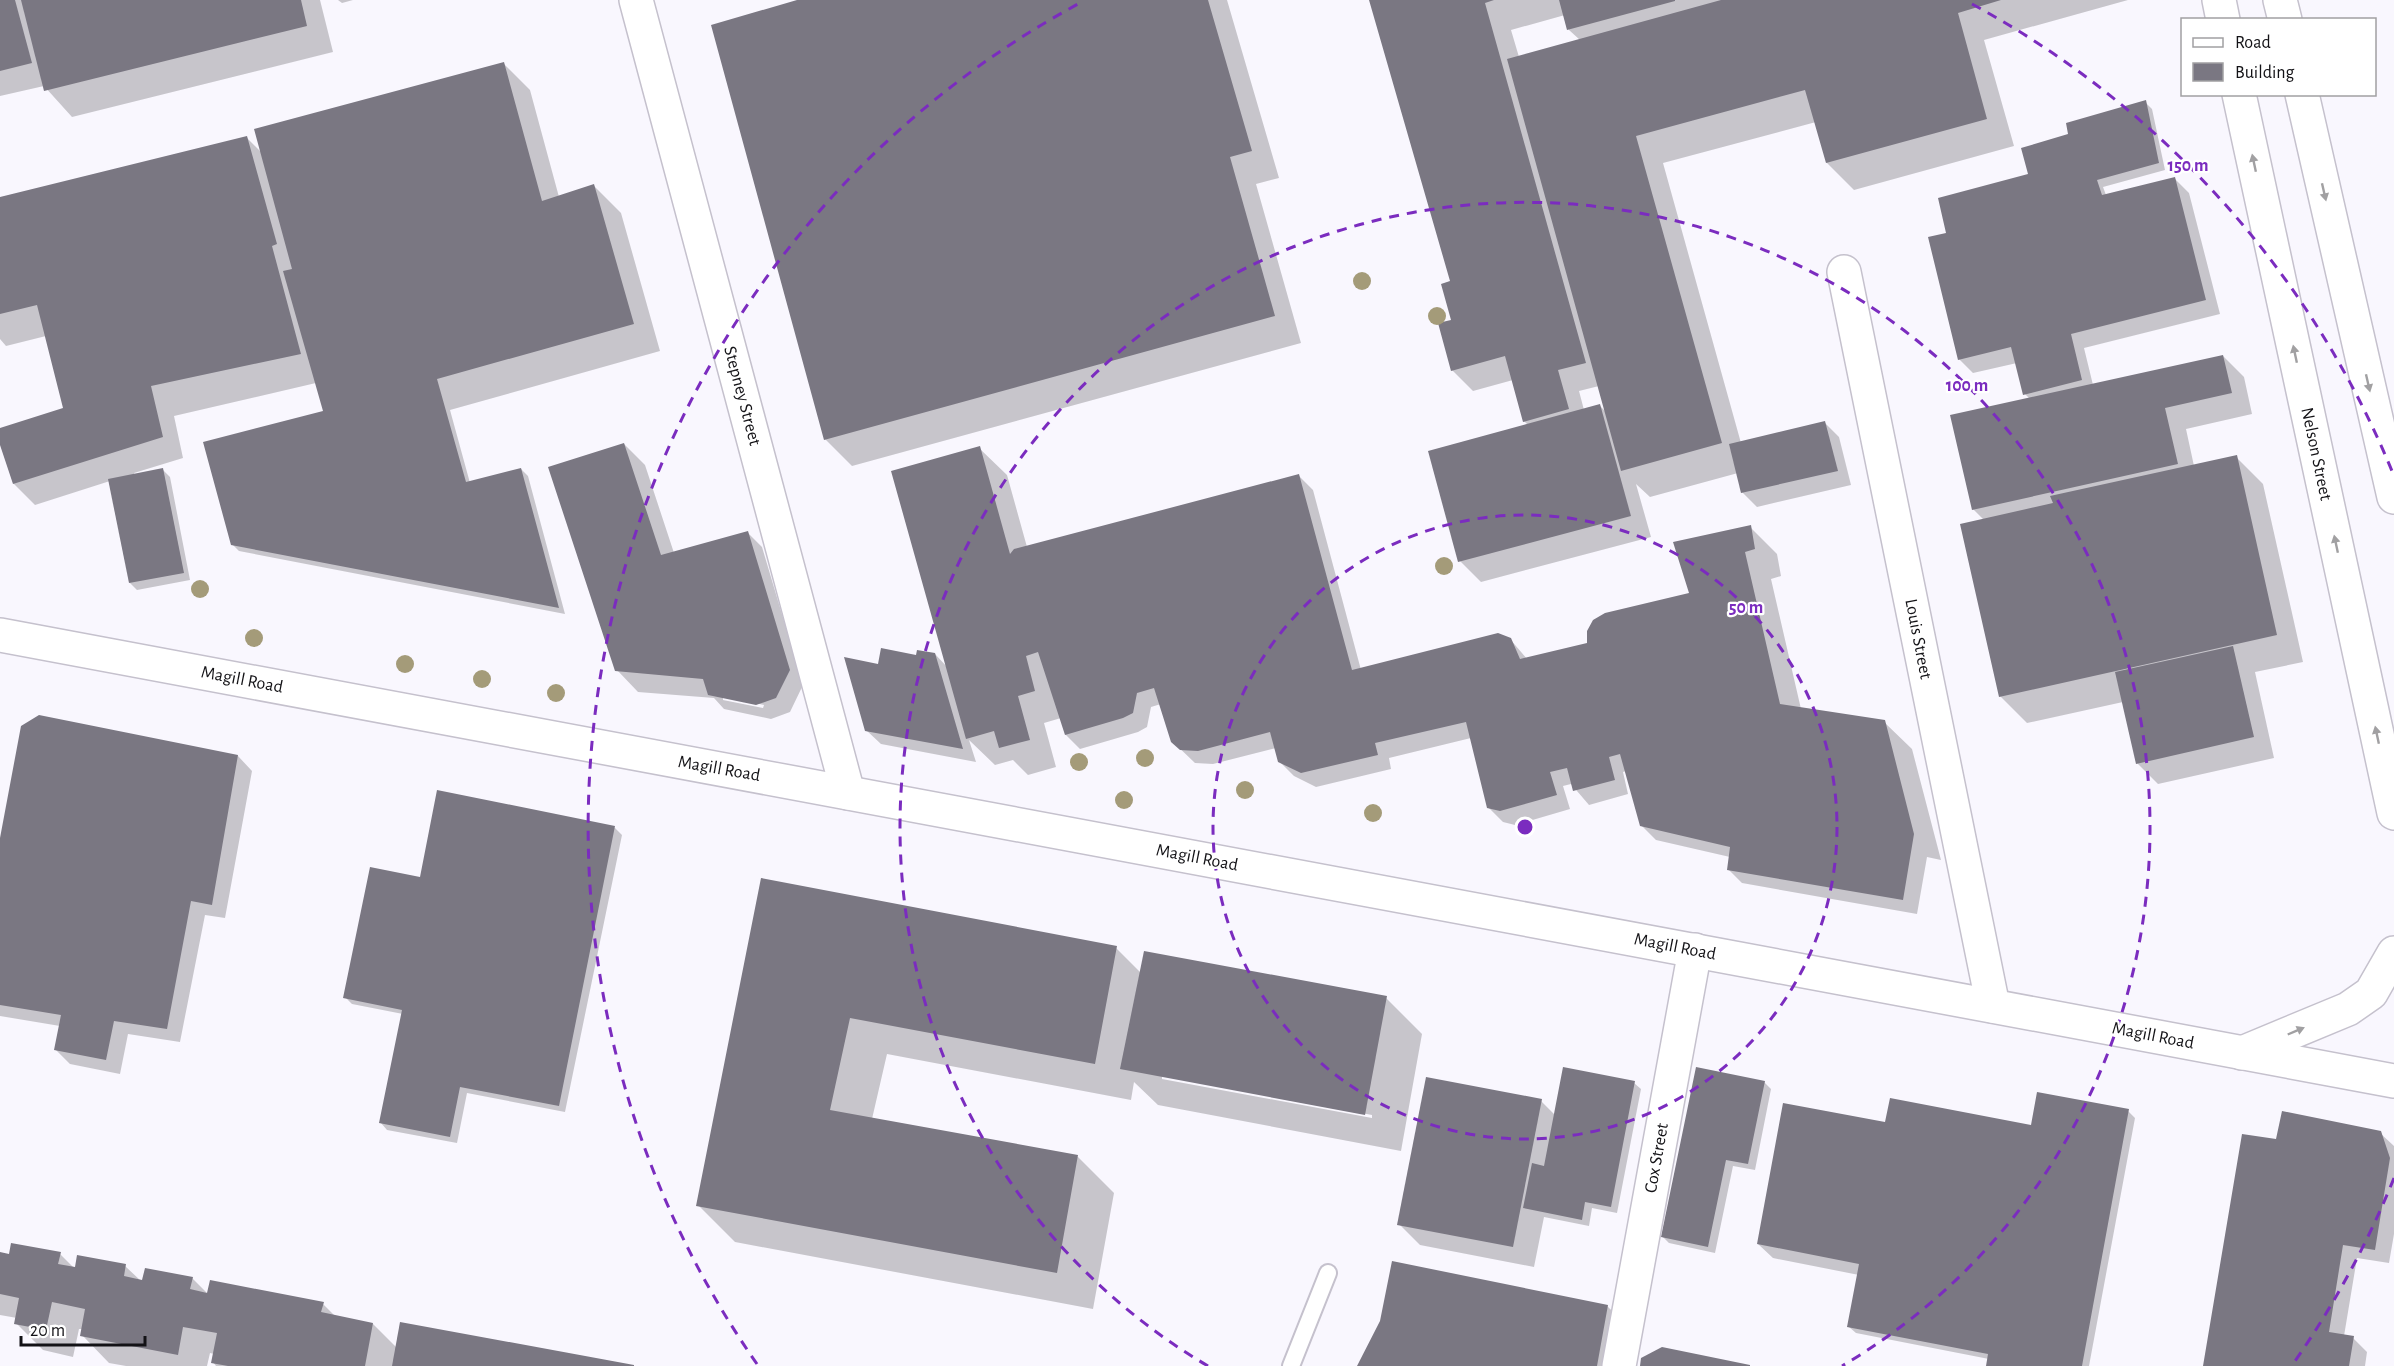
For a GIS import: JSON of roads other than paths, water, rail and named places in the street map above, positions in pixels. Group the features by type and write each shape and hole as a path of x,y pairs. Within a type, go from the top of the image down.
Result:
{"main road":[{"name":"Stepney Street","path":"637,0 848,793"},
{"path":"2219,0 2223,18"},
{"path":"2280,0 2284,18"},
{"name":"Nelson Street","path":"2239,96 2394,813"},
{"path":"2302,96 2394,497"},
{"name":"Louis Street","path":"1844,272 1993,1006"},
{"name":"Magill Road","path":"0,635 2394,1081"},
{"name":"Cox Street","path":"1619,1366 1695,950"},
{"path":"2242,1053 2348,1009 2372,993 2394,953"}],"lane":[{"path":"1291,1366 1328,1273"}]}
